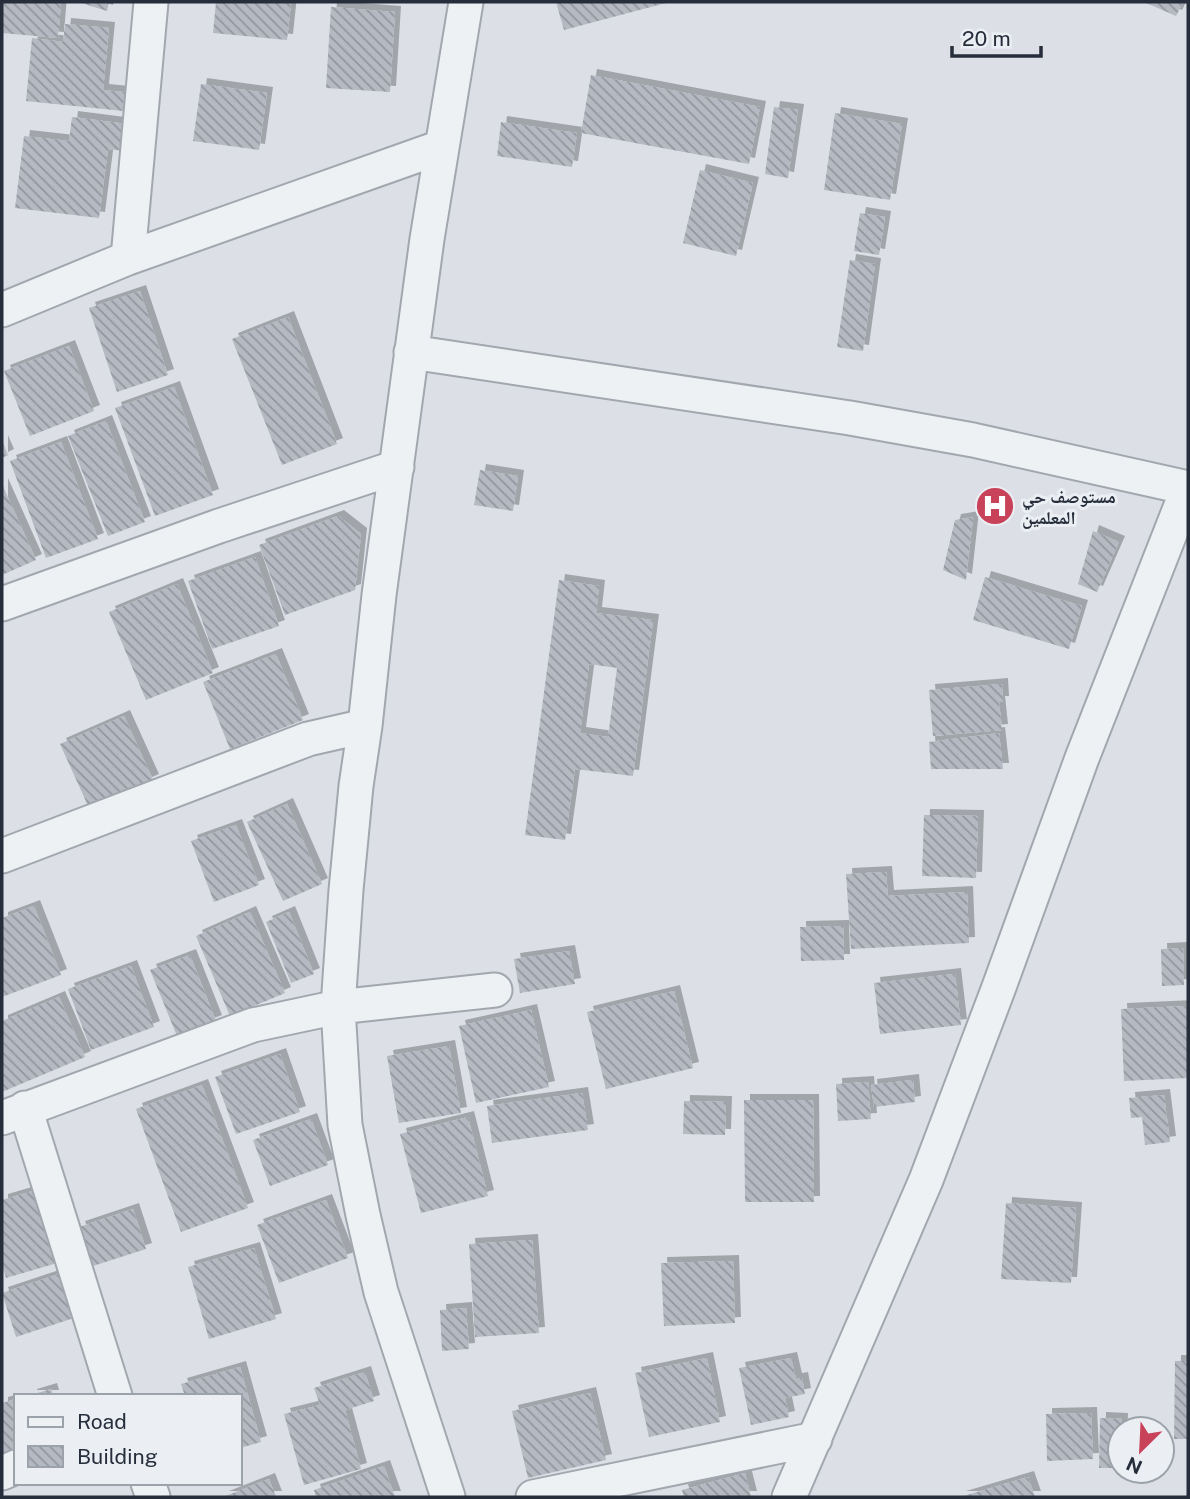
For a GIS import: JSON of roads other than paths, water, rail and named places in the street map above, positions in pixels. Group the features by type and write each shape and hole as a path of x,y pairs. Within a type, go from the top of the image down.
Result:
{"street":[{"path":"128,258 151,2"},
{"path":"448,1497 380,1292 345,1125 338,1007 356,786 379,595 441,147 466,2"},
{"path":"2,310 128,258 441,147"},
{"path":"411,352 877,423 973,440 1188,488 1082,758 926,1180 789,1497"},
{"path":"2,604 219,526 397,467"},
{"path":"2,856 308,739 365,726"},
{"path":"114,1394 13,1113 253,1026 338,1007 495,990"},
{"path":"533,1497 815,1439"}],"place":[{"name":"مستوصف حي المعلمين","path":"995,506"}]}
